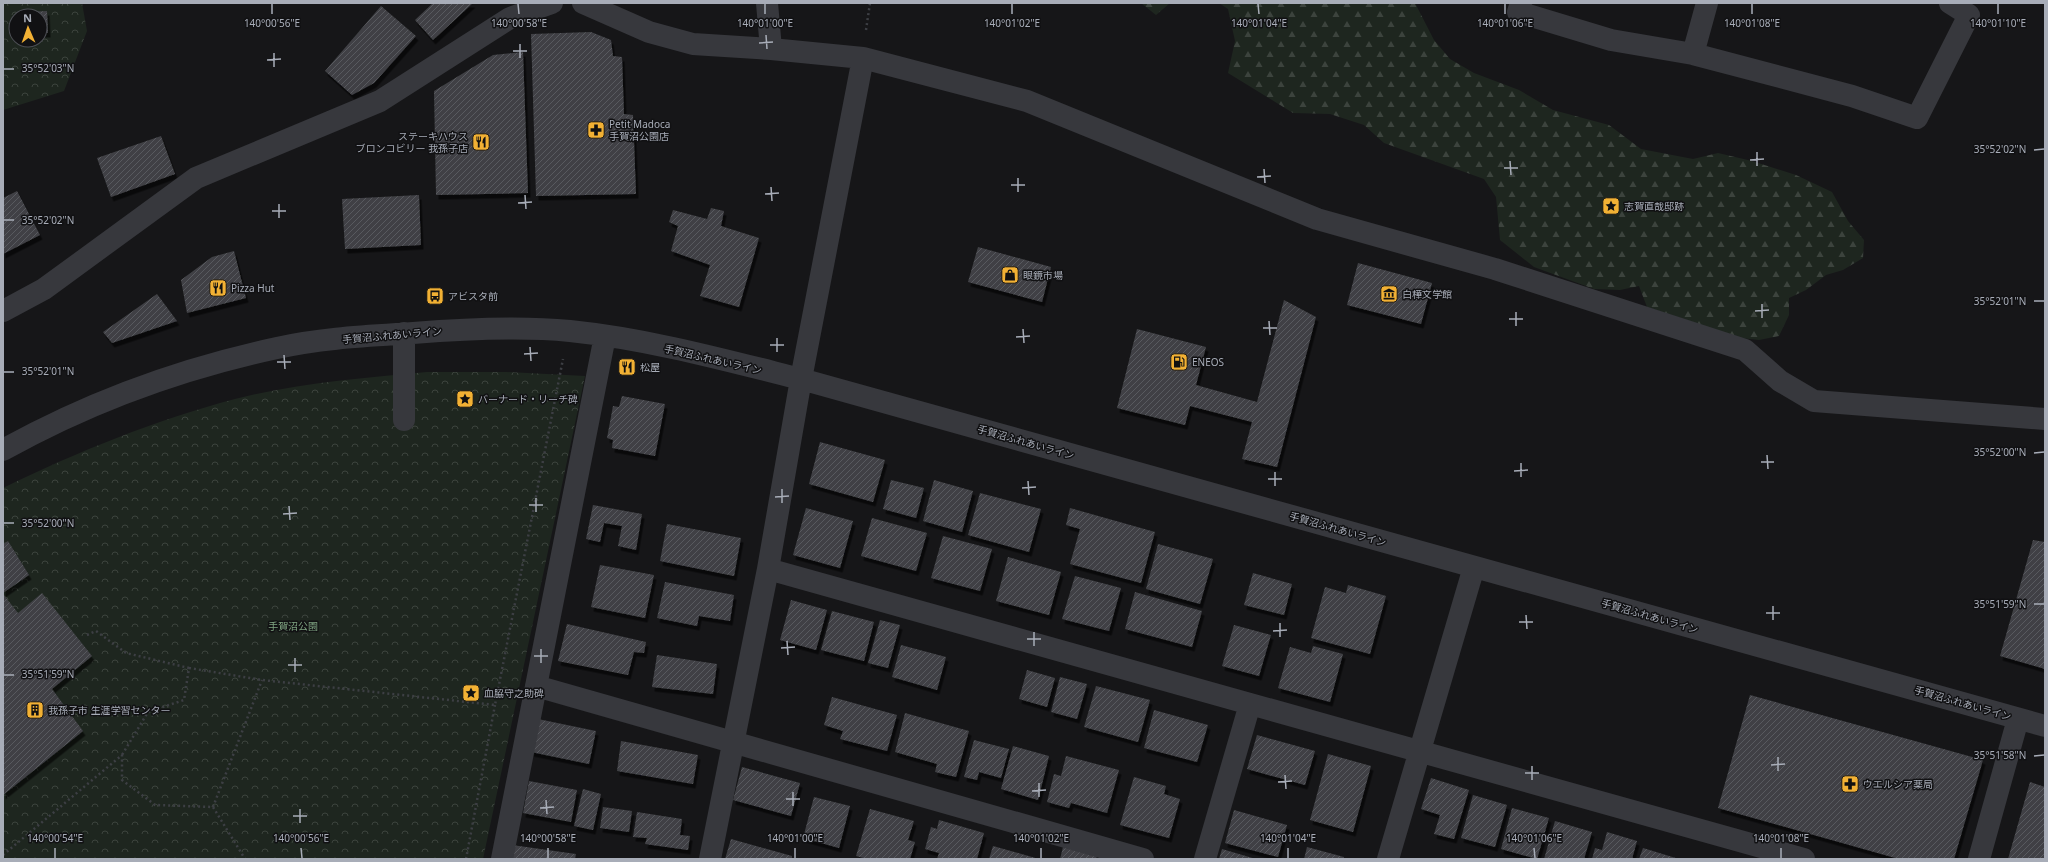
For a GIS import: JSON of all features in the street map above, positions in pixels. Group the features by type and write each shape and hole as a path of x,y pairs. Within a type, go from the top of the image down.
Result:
{"street":[{"path":"3,311 44,289 196,178 380,101 510,18 552,3"},
{"path":"583,3 648,32 693,44 771,49 863,58 1027,101 1317,219 1495,269 1745,350 1780,381 1814,401 2045,419"},
{"path":"767,3 771,49"},
{"path":"1521,3 1518,12 1611,40 1693,54 1852,96 1917,118 1969,15 1950,3"},
{"path":"1693,54 1707,3"},
{"path":"710,859 768,569 800,379 863,58"},
{"name":"手賀沼ふれあいライン","path":"3,450 49,425 102,400 170,376 278,347 351,337 453,330 569,331 605,336 699,354 800,379 2045,726"},
{"path":"404,333 404,420"},
{"path":"502,859 605,336"},
{"path":"1388,859 1474,567"},
{"path":"768,569 1804,859"},
{"path":"536,686 1143,859"},
{"path":"1205,859 1250,704"},
{"path":"1979,859 2018,718"}],"path":[{"path":"466,859 494,705 569,331"},
{"path":"87,635 96,631 126,653 189,668 262,680 494,705"},
{"path":"3,855 122,755 148,712 184,700 189,668"},
{"path":"213,807 262,680"},
{"path":"122,755 122,780 155,805 213,807"},
{"path":"213,807 245,859"}],"green space":[{"path":"3,3 82,3 87,31 64,91 3,110"},
{"path":"1141,3 1170,3 1156,15"},
{"path":"1219,3 1415,3 1434,40 1450,59 1474,73 1519,90 1553,110 1609,125 1641,149 1693,159 1718,153 1752,161 1796,175 1832,192 1848,221 1864,240 1863,258 1843,270 1826,275 1806,290 1789,298 1789,315 1779,336 1759,340 1741,338 1647,307 1639,286 1620,290 1594,289 1534,267 1500,240 1496,197 1484,179 1384,143 1364,125 1330,114 1293,113 1228,73 1235,41 1228,9"},
{"name":"手賀沼公園","path":"427,372 506,372 585,376 483,859 3,859 3,488 59,462 117,438 205,407 258,393 306,385"}],"building":[{"path":"433,3 473,3 433,40 415,20"},
{"path":"381,6 416,36 374,83 352,95 325,71"},
{"path":"591,32 611,40 613,56 622,57 624,114 633,115 636,194 536,196 531,34"},
{"name":"ステーキハウス ブロンコビリー 我孫子店","path":"523,52 528,193 436,195 434,91 493,55"},
{"path":"161,136 175,174 111,197 97,158"},
{"path":"17,191 40,235 3,254 3,198"},
{"path":"419,195 421,245 345,249 342,199"},
{"path":"711,208 724,211 721,226 759,238 739,307 700,296 710,265 671,251 678,226 669,222 673,210 707,219"},
{"name":"眼鏡市場","path":"978,247 1051,267 1042,302 968,282"},
{"path":"234,251 246,298 187,313 181,280 212,257"},
{"name":"白樺文学館","path":"1358,263 1432,283 1421,324 1347,305"},
{"path":"157,294 177,321 112,343 103,332"},
{"path":"1284,300 1316,317 1277,467 1242,459 1252,422 1190,406 1185,425 1117,408 1137,329 1206,347 1196,385 1257,402"},
{"path":"622,396 665,404 655,456 612,448 613,440 607,438 613,406 619,407"},
{"path":"820,442 885,460 873,502 809,484"},
{"path":"891,480 924,488 916,518 883,509"},
{"path":"934,480 973,491 962,532 923,521"},
{"path":"980,493 1041,509 1029,552 968,535"},
{"path":"593,505 642,514 636,550 618,546 622,526 604,523 600,542 586,539"},
{"path":"806,508 853,521 840,568 793,555"},
{"path":"1070,508 1155,532 1141,583 1070,564 1080,529 1066,525"},
{"path":"872,518 927,533 916,571 861,556"},
{"path":"667,524 741,538 734,576 660,561"},
{"path":"943,536 992,549 980,591 931,578"},
{"path":"2033,540 2045,542 2045,669 2000,656"},
{"path":"8,541 29,575 3,593 3,544"},
{"path":"1158,544 1213,559 1200,604 1146,589"},
{"path":"1008,557 1061,572 1049,615 996,601"},
{"path":"600,565 654,575 645,618 591,607"},
{"path":"1253,573 1292,584 1284,615 1244,605"},
{"path":"1075,576 1121,588 1109,631 1062,619"},
{"path":"665,582 734,595 730,621 699,616 697,626 657,618"},
{"path":"1348,585 1386,596 1370,654 1311,638 1325,587 1346,593"},
{"path":"1135,592 1202,611 1192,647 1125,629"},
{"name":"我孫子市 生涯学習センター","path":"42,593 92,656 52,689 83,731 3,795 3,594 18,613"},
{"path":"791,600 827,610 816,650 780,640"},
{"path":"832,611 874,622 864,661 821,650"},
{"path":"880,620 900,625 888,668 868,663"},
{"path":"567,624 646,642 644,653 634,652 628,675 558,661"},
{"path":"1234,625 1271,635 1259,676 1222,666"},
{"path":"901,645 946,657 937,690 892,677"},
{"path":"1313,646 1343,654 1330,702 1278,688 1290,647 1311,653"},
{"path":"657,655 717,664 713,694 652,687"},
{"path":"1027,670 1055,678 1047,707 1019,699"},
{"path":"1060,677 1087,684 1077,719 1051,712"},
{"path":"1096,686 1150,700 1138,742 1084,727"},
{"name":"ウエルシア薬局","path":"1750,695 1983,760 1954,859 1899,859 1718,808"},
{"path":"832,697 897,715 887,751 840,739 843,731 824,725"},
{"path":"1154,710 1208,725 1197,762 1144,748"},
{"path":"905,713 969,731 956,777 935,772 937,764 895,752"},
{"path":"538,719 596,731 589,764 531,752"},
{"path":"1257,735 1315,751 1305,785 1247,769"},
{"path":"974,740 1009,749 1001,778 979,772 977,780 964,777"},
{"path":"621,741 698,755 693,784 617,771"},
{"path":"1013,746 1049,756 1038,800 1001,789"},
{"path":"1328,754 1371,766 1353,832 1310,820"},
{"path":"1066,756 1119,770 1107,813 1071,803 1069,808 1047,802 1054,774 1061,776"},
{"path":"742,767 800,783 791,816 733,800"},
{"path":"1134,777 1166,786 1164,794 1180,799 1169,838 1120,825"},
{"path":"1431,778 1469,790 1454,839 1434,834 1440,815 1421,809"},
{"path":"529,781 577,790 571,822 523,813"},
{"path":"2030,782 2045,787 2045,859 2008,859"},
{"path":"583,789 601,794 593,830 574,826"},
{"path":"1473,795 1507,805 1495,847 1461,838"},
{"path":"814,797 850,806 839,848 803,838"},
{"path":"603,807 632,811 629,832 600,828"},
{"path":"1512,808 1549,818 1537,859 1501,849"},
{"path":"870,809 914,821 908,840 915,842 910,859 867,859 856,856"},
{"path":"1234,810 1287,825 1278,857 1225,843"},
{"path":"637,812 682,819 680,835 690,836 688,850 645,844 647,838 633,837"},
{"path":"939,820 984,833 977,859 937,859 939,853 925,849 931,827 937,829"},
{"path":"1555,821 1592,832 1584,859 1544,859"},
{"path":"1607,832 1637,841 1632,859 1592,859 1595,848 1602,850"},
{"path":"731,839 792,856 792,859 725,859"},
{"path":"512,845 576,854 575,859 510,859"},
{"path":"993,846 1039,859 989,859"},
{"path":"1063,847 1097,856 1096,859 1060,859"},
{"path":"1307,847 1344,857 1344,859 1304,859"},
{"path":"1643,848 1679,859 1639,859"},
{"path":"1222,849 1256,859 1219,859"}],"place":[{"name":"Petit Madoca 手賀沼公園店","path":"596,130"},
{"name":"ステーキハウス ブロンコビリー 我孫子店","path":"481,142"},
{"name":"志賀直哉邸跡","path":"1611,206"},
{"name":"眼鏡市場","path":"1010,275"},
{"name":"Pizza Hut","path":"218,288"},
{"name":"白樺文学館","path":"1389,294"},
{"name":"アビスタ前","path":"435,296"},
{"name":"ENEOS","path":"1179,362"},
{"name":"松屋","path":"627,367"},
{"name":"バーナード・リーチ碑","path":"465,399"},
{"name":"血脇守之助碑","path":"471,693"},
{"name":"我孫子市 生涯学習センター","path":"35,710"},
{"name":"ウエルシア薬局","path":"1850,784"}]}
